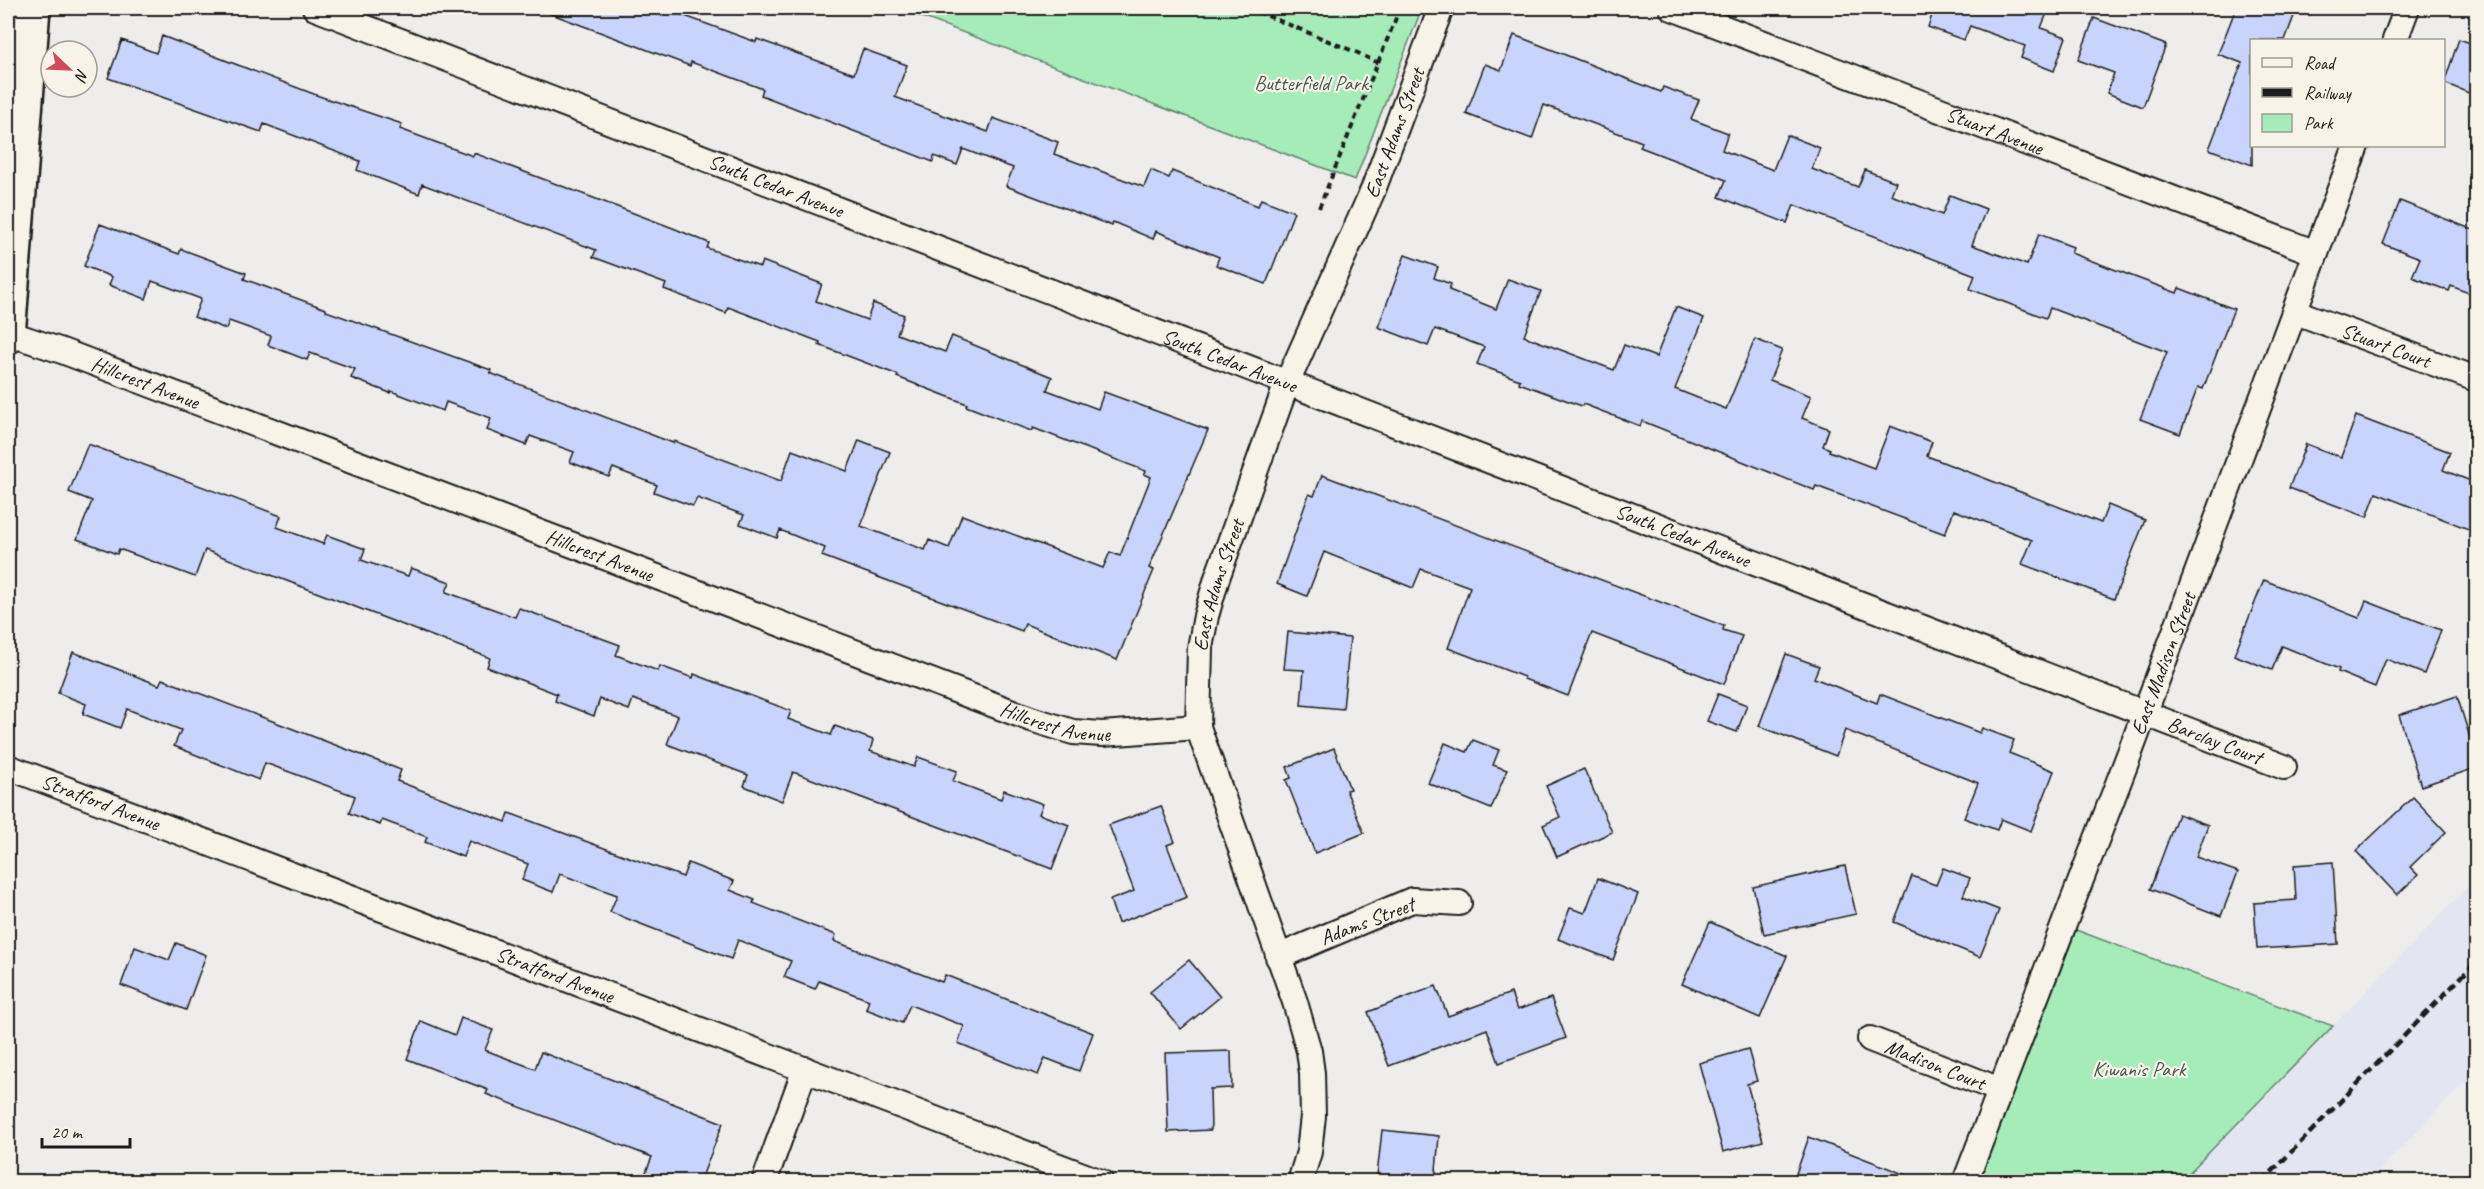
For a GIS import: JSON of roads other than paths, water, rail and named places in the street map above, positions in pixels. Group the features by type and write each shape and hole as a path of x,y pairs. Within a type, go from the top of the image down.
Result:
{"main road":[{"path":"8,335 13,194 33,8"}],"street":[{"name":"South Cedar Avenue","path":"315,8 2144,714"},
{"name":"East Adams Street","path":"1300,1182 1308,1152 1313,1116 1312,1073 1295,1002 1198,727 1198,676 1206,616 1217,578 1287,383 1373,190 1441,8"},
{"name":"Stuart Avenue","path":"1672,8 2316,253"},
{"path":"2395,39 2407,8"},
{"name":"East Madison Street","path":"1965,1182 2296,312 2356,147"},
{"name":"Stuart Court","path":"2296,312 2476,379"},
{"name":"Hillcrest Avenue","path":"8,335 73,355 1031,719 1073,732 1102,734 1198,727"},
{"name":"Barclay Court","path":"2144,714 2284,767"},
{"name":"Stratford Avenue","path":"8,768 1101,1182"},
{"name":"Adams Street","path":"1278,957 1412,900 1458,903"},
{"name":"Madison Court","path":"1870,1039 2000,1090"},
{"path":"764,1182 805,1069"}],"railway":[{"path":"2262,1182 2476,962"}],"park label":[{"name":"Butterfield Park","path":"1311,83"},
{"name":"Kiwanis Park","path":"2139,1069"}]}
